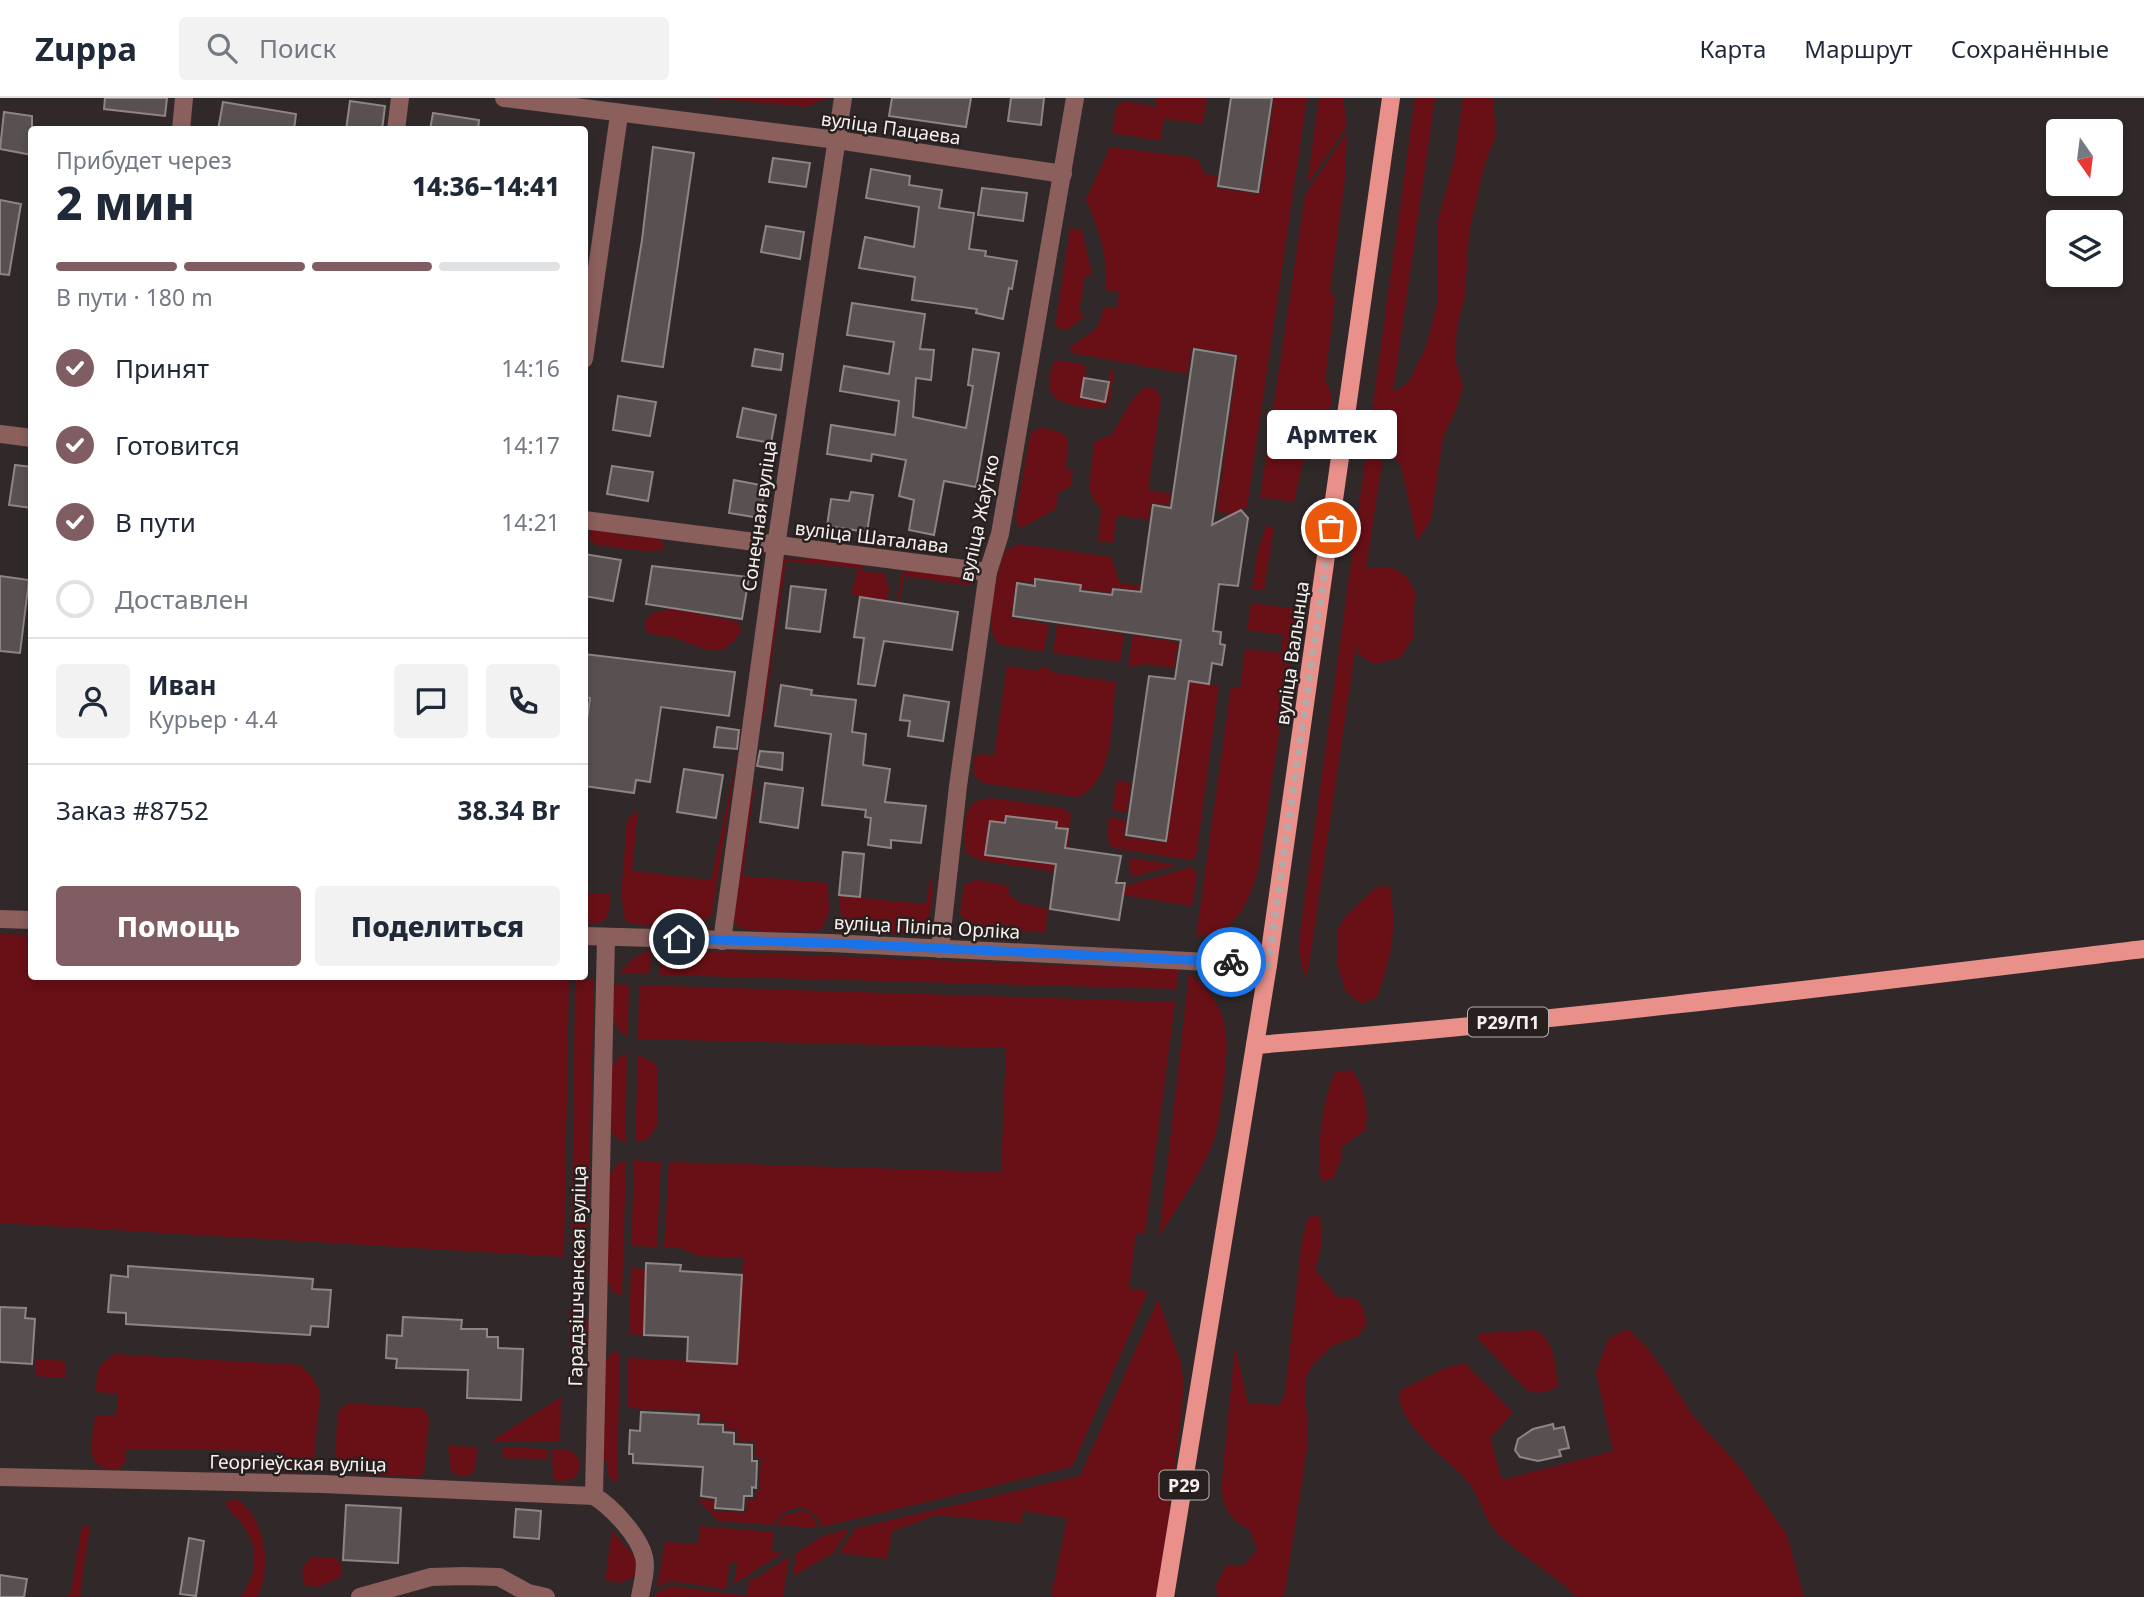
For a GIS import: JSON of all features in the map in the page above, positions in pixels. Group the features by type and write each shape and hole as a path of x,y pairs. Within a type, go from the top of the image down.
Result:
{"main road":[{"name":"вуліца Валынца","path":"1268,965 1391,98"},
{"name":"Р29/П1","path":"1255,1045 1390,1034 1733,998 2144,949"},
{"name":"Р29","path":"1165,1597 1268,965"}],"street":[{"path":"181,126 184,98"},
{"path":"396,126 400,98"},
{"name":"вуліца Пацаева","path":"504,98 550,101 619,115 836,140 1063,174"},
{"name":"Сонечная вуліца","path":"722,940 776,546 843,98"},
{"name":"вуліца Жаўтко","path":"940,949 988,572 1000,534 1075,98"},
{"path":"588,331 619,115"},
{"path":"0,433 28,437"},
{"name":"вуліца Шаталава","path":"588,521 988,572"},
{"path":"0,919 28,920"},
{"name":"вуліца Піліпа Орліка","path":"588,936 1268,965"},
{"name":"Гарадзішчанская вуліца","path":"594,1496 606,937"},
{"name":"Георгіеўская вуліца","path":"0,1477 314,1484 594,1496"},
{"path":"594,1496 608,1507 640,1546 645,1568 640,1597"},
{"path":"360,1597 430,1577 463,1576 499,1577 527,1593 546,1597"}],"shaded area":[{"path":"711,98 828,98 806,107"},
{"path":"1155,98 1207,98 1203,124 1164,119 1160,141 1112,133 1116,107 1125,101 1157,107"},
{"path":"1274,98 1307,98 1247,507 1233,514 1217,512 1238,354 1192,347 1187,374 1072,353 1069,348 1097,328 1104,307 1116,309 1119,292 1106,290 1102,244 1086,199 1110,147 1190,157 1198,160 1205,174 1217,176 1216,188 1260,194"},
{"path":"1319,98 1343,98 1347,126 1307,185"},
{"path":"1415,98 1435,98 1393,392 1408,383 1426,347 1437,304 1438,220 1454,161 1463,98 1493,98 1496,135 1484,166 1469,233 1465,296 1457,328 1455,358 1463,386 1456,410 1443,437 1431,520 1417,541 1401,465 1384,448 1366,570 1369,567 1392,568 1407,577 1415,592 1413,638 1400,658 1374,664 1358,654 1356,644 1307,979 1301,964 1299,941"},
{"path":"1347,132 1345,179 1330,290 1335,299 1325,381 1330,389 1332,402 1326,417 1319,424 1317,445 1302,465 1294,502 1260,497 1305,195"},
{"path":"1070,228 1082,230 1092,275 1085,275 1079,314 1086,315 1067,330 1055,327"},
{"path":"1058,360 1086,365 1085,378 1108,382 1111,369 1114,370 1110,401 1106,407 1095,409 1068,404 1055,397 1051,393 1049,380 1053,363"},
{"path":"1145,387 1156,389 1161,399 1148,490 1171,494 1169,505 1151,503 1149,520 1117,515 1113,543 1098,541 1101,509 1092,497 1089,487 1094,442 1112,434 1132,400"},
{"path":"1042,428 1060,432 1067,439 1065,468 1073,471 1071,486 1058,493 1056,509 1021,528 1015,520 1030,436 1034,430"},
{"path":"1266,526 1274,527 1264,590 1252,589 1257,553"},
{"path":"594,527 625,536 651,537 662,541 664,549 648,551 597,546 588,538"},
{"path":"1019,544 1111,557 1120,583 1175,591 1161,593 1112,587 1111,593 1082,589 1082,584 1034,577 1033,583 1016,581 1011,618 1049,624 1044,652 998,644 991,625 995,585 1005,551"},
{"path":"813,557 863,562 862,571 885,574 889,590 887,601 851,595 858,568 786,561 763,720 760,717 782,561 787,558 802,560"},
{"path":"906,570 966,578 972,586 904,576 899,603 901,575"},
{"path":"1251,603 1298,609 1258,871 1245,905 1230,925 1209,936 1196,936 1231,687 1240,688 1245,649 1281,653 1283,635 1247,630"},
{"path":"674,609 739,622 741,631 727,647 713,650 645,631 645,620 654,612"},
{"path":"1057,624 1124,634 1120,662 1053,653"},
{"path":"1133,635 1178,642 1174,668 1145,664 1128,667"},
{"path":"1007,666 1038,671 1039,668 1048,668 1051,672 1116,682 1112,730 1105,763 1090,789 1078,797 983,783 974,775 973,758 980,754 994,756"},
{"path":"1189,681 1219,686 1196,857 1190,860 1112,848 1107,839 1109,817 1126,820 1124,837 1167,843"},
{"path":"738,751 712,913 696,924 685,926 645,926 625,921 621,895 627,820 638,809 632,871 711,880"},
{"path":"1117,781 1131,783 1127,812 1112,810"},
{"path":"754,786 743,876 828,883 829,911 822,929 766,931 744,928 735,922 733,916 748,790"},
{"path":"992,798 1066,809 1071,815 1068,848 1056,864 1055,872 979,860 967,854 964,830 968,811 977,801"},
{"path":"1129,858 1177,865 1131,877"},
{"path":"1191,867 1197,873 1192,906 1123,895 1125,886"},
{"path":"931,875 932,904 920,930 902,934 852,931 841,917 839,896 926,904"},
{"path":"976,880 1009,886 1008,892 1018,902 1048,909 1045,933 975,926 965,922 960,913 964,885"},
{"path":"1390,886 1393,930 1390,955 1377,997 1361,1004 1346,992 1338,967 1337,932 1344,918 1376,887"},
{"path":"588,894 611,894 608,916 600,923 588,924"},
{"path":"0,934 28,935 28,980 569,980 564,1257 0,1223"},
{"path":"651,949 650,974 619,973 634,958"},
{"path":"661,949 1179,970 1176,989 660,975"},
{"path":"1189,973 1214,999 1221,1012 1226,1040 1225,1072 1213,1143 1195,1179 1159,1237"},
{"path":"575,980 594,980 587,1270 584,1282 571,1288"},
{"path":"615,984 629,985 628,1037 614,1021"},
{"path":"639,985 1175,1002 1145,1233 1136,1233 1129,1289 1148,1291 1072,1467 822,1527 813,1513 799,1508 785,1512 774,1525 718,1521 697,1499 713,1500 713,1511 746,1513 747,1499 755,1500 755,1492 759,1491 761,1458 755,1458 756,1442 737,1441 737,1430 726,1429 726,1422 701,1421 701,1412 627,1408 628,1358 737,1363 743,1258 698,1256 680,1248 664,1247 669,1162 1001,1172 1006,1048 638,1039"},
{"path":"627,1054 625,1143 614,1136 612,1130 609,1088 614,1063"},
{"path":"638,1055 655,1063 658,1070 657,1126 648,1139 635,1143"},
{"path":"1352,1070 1365,1098 1366,1130 1341,1147 1341,1160 1334,1178 1322,1182 1319,1142 1327,1096 1335,1072"},
{"path":"626,1160 622,1297 613,1292 607,1280 610,1175 616,1165"},
{"path":"634,1160 661,1162 657,1247 631,1246"},
{"path":"1319,1216 1322,1243 1315,1269 1337,1297 1354,1297 1362,1306 1367,1323 1358,1336 1332,1346 1312,1365 1305,1381 1308,1442 1284,1597 1218,1597 1215,1587 1226,1566 1243,1566 1257,1550 1250,1530 1238,1523 1227,1510 1221,1490 1235,1346 1248,1403 1279,1405 1285,1394 1302,1240 1308,1217"},
{"path":"631,1268 646,1269 644,1335 629,1334"},
{"path":"1158,1299 1181,1363 1184,1388 1159,1597 1051,1597 1067,1518 1023,1511 1021,1523 936,1515 892,1531 887,1559 839,1553 856,1528 1080,1476"},
{"path":"570,1308 582,1312 589,1331 581,1348 569,1354"},
{"path":"1627,1329 1644,1344 1663,1369 1693,1416 1739,1466 1787,1535 1804,1597 1577,1597 1501,1537 1486,1517 1468,1482 1424,1440 1413,1427 1400,1402 1401,1390 1445,1368 1465,1363 1513,1413 1490,1438 1502,1480 1613,1451 1596,1372 1609,1338"},
{"path":"1535,1330 1550,1346 1558,1386 1543,1392 1527,1390 1477,1338 1481,1333"},
{"path":"613,1352 620,1353 617,1481 607,1474 607,1461 602,1461 604,1361"},
{"path":"115,1354 300,1365 313,1378 320,1392 314,1460 305,1471 298,1473 284,1472 279,1466 280,1451 126,1449 125,1463 117,1470 98,1465 92,1452 95,1415 116,1416 118,1394 96,1392 97,1374 104,1361"},
{"path":"36,1359 66,1361 65,1378 35,1376"},
{"path":"561,1397 560,1442 491,1441"},
{"path":"348,1403 421,1408 426,1411 429,1420 424,1474 417,1477 342,1473 336,1470 334,1462 338,1411"},
{"path":"448,1446 477,1447 476,1465 472,1474 463,1477 451,1472"},
{"path":"503,1447 547,1449 547,1459 502,1458"},
{"path":"552,1449 568,1450 578,1458 580,1470 573,1479 559,1482 553,1479"},
{"path":"236,1499 254,1517 263,1543 265,1572 257,1597 241,1597 253,1570 254,1551 248,1533 225,1502"},
{"path":"802,1511 811,1514 819,1528 777,1525 783,1516"},
{"path":"82,1525 90,1527 80,1593 82,1597 67,1597 71,1591"},
{"path":"700,1526 773,1532 772,1552 783,1553 734,1584 737,1563 730,1562 726,1589 671,1581 657,1587 665,1542 698,1544"},
{"path":"849,1529 833,1553 793,1576 796,1553 822,1536"},
{"path":"612,1531 636,1558 636,1576 620,1583 605,1580"},
{"path":"789,1557 783,1597 656,1597 657,1592 671,1586 747,1596 750,1578 755,1579"},
{"path":"310,1558 335,1558 342,1565 342,1576 319,1587 304,1585 302,1569"}],"building":[{"path":"105,98 167,98 165,116 104,109"},
{"path":"892,98 971,98 966,127 889,116"},
{"path":"1011,98 1044,98 1041,125 1008,121"},
{"path":"1231,98 1272,98 1258,192 1218,186"},
{"path":"350,101 385,106 382,126 347,126"},
{"path":"223,102 296,114 294,126 219,126"},
{"path":"4,112 32,116 32,126 28,126 28,154 0,149"},
{"path":"433,113 479,120 478,126 431,126"},
{"path":"653,147 694,153 663,367 622,361 642,240"},
{"path":"773,158 810,163 806,187 769,182"},
{"path":"871,169 910,176 909,185 942,190 939,208 974,213 969,249 986,251 985,256 1017,261 1003,319 976,313 977,309 912,300 915,277 859,268 865,237 914,247 919,207 866,198"},
{"path":"982,188 1027,193 1023,221 978,215"},
{"path":"0,200 21,204 9,275 0,274"},
{"path":"766,226 804,232 800,259 761,252"},
{"path":"852,303 925,314 920,349 934,350 931,380 916,378 913,417 966,428 973,386 968,385 973,349 999,353 976,487 944,481 934,535 909,530 914,500 899,496 906,460 872,454 871,461 827,454 831,425 895,435 899,401 840,391 844,366 889,374 894,342 847,335"},
{"path":"755,349 783,354 781,370 752,366"},
{"path":"1194,349 1236,356 1212,525 1241,510 1248,518 1238,586 1219,584 1213,631 1221,632 1220,644 1225,645 1222,665 1212,663 1209,684 1189,681 1166,841 1126,835 1149,676 1175,679 1181,640 1013,616 1017,583 1035,586 1035,579 1081,585 1080,591 1112,595 1113,589 1141,592 1153,505 1171,508"},
{"path":"1084,378 1109,382 1105,402 1081,397"},
{"path":"618,396 656,402 650,436 613,430"},
{"path":"743,408 776,415 771,443 737,437"},
{"path":"15,465 28,467 28,507 9,505"},
{"path":"612,466 653,472 648,501 607,494"},
{"path":"734,480 765,486 760,518 729,513"},
{"path":"851,492 873,495 867,532 827,526 831,499 849,501"},
{"path":"588,555 621,560 613,601 588,597"},
{"path":"652,566 749,577 742,619 646,604"},
{"path":"0,576 28,580 20,653 0,651"},
{"path":"791,586 826,590 820,632 786,628"},
{"path":"860,597 958,612 952,650 884,641 875,686 858,684 864,638 854,637"},
{"path":"588,654 735,672 729,716 661,707 650,782 636,780 634,793 588,787"},
{"path":"781,685 812,690 811,695 856,700 852,732 866,734 863,765 890,769 885,802 926,806 921,843 891,840 891,848 868,845 871,818 865,817 866,810 822,805 831,734 775,726"},
{"path":"904,695 949,702 943,741 908,736 910,721 900,720"},
{"path":"717,727 739,730 737,749 714,747"},
{"path":"760,751 783,753 782,770 757,766"},
{"path":"684,769 723,775 716,818 677,812"},
{"path":"765,783 803,788 798,828 760,822"},
{"path":"1006,816 1057,822 1056,828 1068,829 1065,848 1121,856 1116,883 1125,883 1119,920 1050,909 1056,864 985,855 990,821 1005,823"},
{"path":"843,852 864,854 860,897 839,895"},
{"path":"646,1263 681,1265 680,1271 742,1275 737,1364 687,1361 688,1337 644,1335"},
{"path":"128,1266 313,1279 312,1289 331,1290 328,1327 311,1326 310,1335 126,1324 126,1313 108,1312 111,1275 128,1277"},
{"path":"0,1307 26,1308 25,1318 35,1319 32,1364 0,1362"},
{"path":"403,1317 462,1320 461,1329 487,1329 487,1337 498,1337 498,1348 523,1349 521,1400 467,1398 468,1370 396,1368 397,1359 386,1358 387,1335 402,1336"},
{"path":"641,1412 699,1415 698,1424 723,1425 723,1432 734,1433 734,1444 752,1445 752,1461 757,1461 756,1488 752,1487 752,1496 744,1496 743,1510 715,1508 716,1498 701,1496 703,1467 633,1463 633,1454 629,1454 630,1430 640,1431"},
{"path":"1553,1424 1554,1429 1564,1427 1569,1448 1559,1450 1561,1456 1538,1461 1520,1457 1515,1450 1518,1439 1533,1429"},
{"path":"346,1505 401,1508 398,1563 343,1560"},
{"path":"516,1509 541,1511 539,1539 514,1537"},
{"path":"189,1538 204,1541 196,1596 180,1594"},
{"path":"0,1575 27,1579 24,1597 0,1597"}],"way so far":[{"path":"1231,962 1268,965 1331,528"}],"place":[{"name":"Армтек","path":"1331,528"}],"route":[{"path":"679,939 830,943 1231,962"}]}
